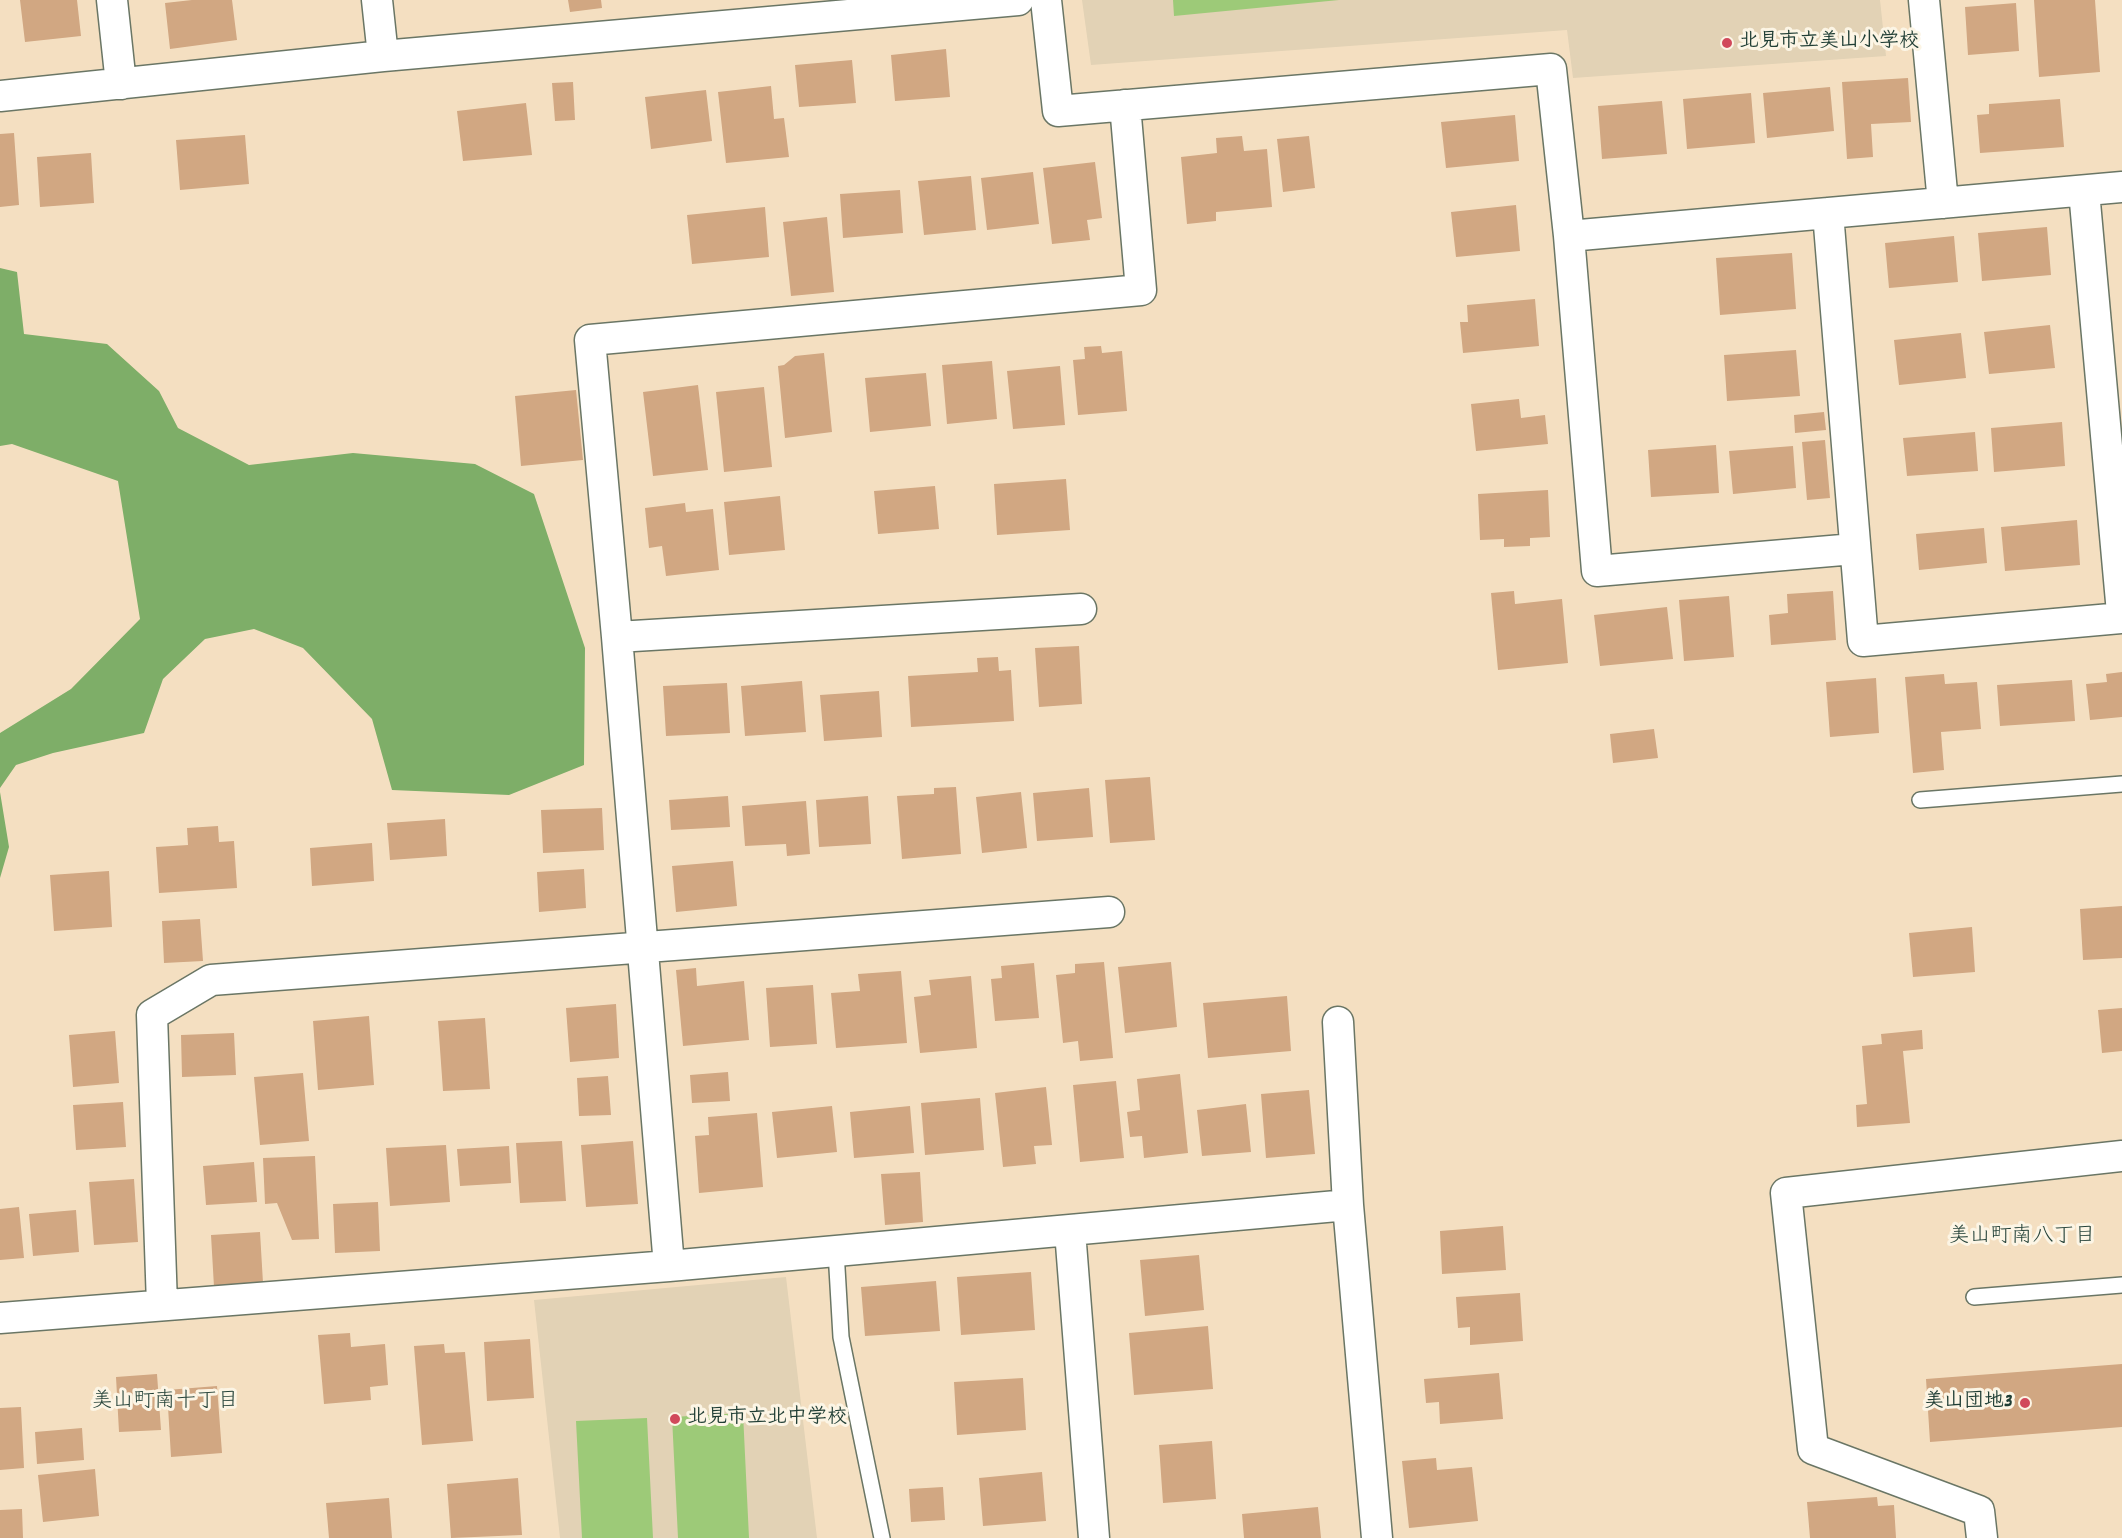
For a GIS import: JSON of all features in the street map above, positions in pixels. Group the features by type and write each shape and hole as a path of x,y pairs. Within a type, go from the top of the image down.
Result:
{"street":[{"path":"112,0 121,84"},
{"path":"378,0 383,56"},
{"path":"0,96 771,12 1018,0"},
{"path":"1046,0 1058,111 1551,69 1569,236 1597,571 1854,549"},
{"path":"1924,0 1943,203"},
{"path":"669,1266 644,948 590,340 1141,290 1125,105"},
{"path":"1569,236 2122,188"},
{"path":"2084,191 2122,613"},
{"path":"1828,213 1863,641 2122,618"},
{"path":"617,637 1081,609"},
{"path":"162,1305 152,1015 211,980 1109,912"},
{"path":"1338,1022 1348,1205 1377,1538"},
{"path":"1982,1538 1979,1511 1813,1449 1786,1193 2122,1156"},
{"path":"0,1318 669,1266 1348,1205"},
{"path":"1070,1231 1094,1538"}],"lane":[{"path":"1920,800 2122,784"},
{"path":"836,1251 842,1337 882,1538"},
{"path":"1974,1297 2122,1286"}],"shaded area":[{"name":"北見市立美山小学校","path":"1082,0 1880,0 1886,56 1573,78 1567,30 1091,65"},
{"name":"北見市立北中学校","path":"786,1277 817,1538 560,1538 534,1300"}],"green space":[{"path":"1173,0 1339,0 1174,16"},
{"path":"0,268 17,272 24,334 107,344 159,391 178,428 249,465 353,453 475,464 534,494 585,648 584,765 509,795 392,790 372,719 303,648 254,629 205,639 163,679 144,733 53,753 16,765 0,788 0,733 71,689 140,619 118,481 12,444 0,446"},
{"path":"0,792 9,847 0,878"},
{"path":"743,1413 749,1538 678,1538 672,1417"},
{"path":"647,1418 653,1538 582,1538 576,1421"}],"building":[{"path":"20,0 77,0 81,36 25,42"},
{"path":"232,0 237,40 170,49 165,3"},
{"path":"568,0 601,0 602,8 570,12"},
{"path":"2034,0 2095,0 2100,72 2039,77"},
{"path":"2016,3 2019,51 1968,55 1965,7"},
{"path":"946,49 950,97 895,101 891,55"},
{"path":"852,60 856,103 799,107 795,65"},
{"path":"1908,78 1911,122 1871,124 1873,157 1847,159 1842,82"},
{"path":"573,82 575,120 555,121 552,83"},
{"path":"771,86 774,119 784,118 789,157 726,163 718,92"},
{"path":"1830,87 1834,131 1767,138 1763,93"},
{"path":"706,90 712,141 651,149 645,97"},
{"path":"1751,93 1755,143 1687,149 1683,99"},
{"path":"2060,99 2064,147 1980,153 1977,115 1989,114 1989,104"},
{"path":"1662,101 1667,154 1602,159 1598,106"},
{"path":"526,103 532,155 463,161 457,111"},
{"path":"1515,115 1519,161 1446,168 1441,122"},
{"path":"14,133 19,205 0,207 0,134"},
{"path":"245,135 249,184 180,190 176,140"},
{"path":"1242,136 1244,151 1267,149 1272,207 1216,212 1216,221 1187,224 1181,157 1217,153 1216,138"},
{"path":"1309,136 1315,188 1283,192 1277,139"},
{"path":"91,153 94,203 40,207 37,157"},
{"path":"1095,162 1102,218 1087,220 1090,240 1052,244 1043,168"},
{"path":"1033,172 1039,224 987,230 981,178"},
{"path":"971,176 976,230 924,235 918,181"},
{"path":"900,190 903,233 843,238 840,194"},
{"path":"1516,205 1520,251 1456,257 1451,212"},
{"path":"765,207 769,257 692,264 687,215"},
{"path":"827,217 834,292 791,296 783,222"},
{"path":"2047,227 2051,275 1982,281 1978,233"},
{"path":"1954,236 1958,282 1889,288 1885,243"},
{"path":"1792,253 1796,309 1720,315 1716,258"},
{"path":"1535,299 1539,346 1463,353 1460,322 1468,322 1467,305"},
{"path":"2050,325 2055,368 1989,374 1984,332"},
{"path":"1961,333 1966,378 1899,385 1894,340"},
{"path":"1101,346 1102,353 1122,351 1127,411 1078,415 1073,360 1085,359 1084,347"},
{"path":"1796,350 1800,396 1727,401 1724,355"},
{"path":"824,353 832,432 785,438 778,366 784,365 795,356"},
{"path":"992,361 997,419 947,424 942,365"},
{"path":"1060,366 1065,425 1013,429 1007,371"},
{"path":"926,373 931,426 870,432 865,378"},
{"path":"698,385 708,470 653,476 643,392"},
{"path":"764,387 772,467 724,472 716,392"},
{"path":"576,390 583,460 521,466 515,396"},
{"path":"1519,399 1521,418 1545,415 1548,444 1476,451 1471,404"},
{"path":"1824,412 1826,430 1795,433 1794,415"},
{"path":"2062,422 2065,466 1994,472 1991,428"},
{"path":"1975,432 1978,471 1907,476 1903,438"},
{"path":"1825,440 1830,498 1807,500 1802,442"},
{"path":"1716,445 1719,493 1651,497 1648,450"},
{"path":"1793,446 1796,488 1733,494 1729,451"},
{"path":"1066,479 1070,530 997,535 994,484"},
{"path":"935,486 939,529 878,534 874,491"},
{"path":"1548,490 1550,537 1530,538 1530,546 1504,547 1504,539 1480,540 1478,494"},
{"path":"780,496 785,550 729,555 724,502"},
{"path":"685,503 686,512 713,509 719,570 666,576 662,546 649,548 645,508"},
{"path":"2077,520 2080,565 2005,571 2001,527"},
{"path":"1984,528 1987,563 1919,570 1916,534"},
{"path":"1514,591 1515,604 1562,599 1568,663 1498,670 1491,593"},
{"path":"1833,591 1836,640 1771,645 1769,615 1788,613 1787,594"},
{"path":"1729,596 1734,657 1684,661 1679,600"},
{"path":"1667,607 1673,659 1600,666 1594,615"},
{"path":"1079,646 1082,704 1039,707 1035,648"},
{"path":"998,657 999,671 1011,670 1014,721 911,727 908,676 978,672 977,658"},
{"path":"2122,672 2122,717 2090,720 2086,684 2107,682 2106,674"},
{"path":"1944,674 1945,684 1977,682 1981,729 1941,732 1944,770 1913,773 1905,677"},
{"path":"1876,678 1879,733 1830,737 1826,682"},
{"path":"2072,680 2075,721 2000,726 1997,685"},
{"path":"802,681 806,732 745,736 741,686"},
{"path":"727,683 730,733 666,736 663,686"},
{"path":"879,691 882,737 824,741 820,695"},
{"path":"1654,729 1658,758 1613,763 1610,734"},
{"path":"1150,777 1155,840 1110,843 1105,780"},
{"path":"956,787 961,854 902,859 897,796 934,794 934,788"},
{"path":"1089,788 1093,837 1037,841 1033,793"},
{"path":"1021,792 1027,848 982,853 976,797"},
{"path":"728,796 730,827 671,830 669,800"},
{"path":"868,796 871,844 819,847 816,800"},
{"path":"806,801 810,854 787,856 786,844 745,846 742,806"},
{"path":"602,808 604,850 543,853 541,810"},
{"path":"445,819 447,856 390,860 387,823"},
{"path":"218,826 219,842 234,841 237,888 159,893 156,847 188,845 187,828"},
{"path":"372,843 374,881 312,886 310,848"},
{"path":"733,861 737,906 676,912 672,866"},
{"path":"584,869 586,908 539,912 537,872"},
{"path":"109,871 112,927 54,931 50,875"},
{"path":"2122,906 2122,958 2083,960 2080,909"},
{"path":"200,919 203,961 164,963 162,921"},
{"path":"1972,927 1975,972 1913,977 1909,933"},
{"path":"1104,962 1113,1058 1080,1061 1078,1041 1063,1043 1056,975 1075,973 1075,964"},
{"path":"1171,962 1177,1027 1125,1033 1118,967"},
{"path":"1034,963 1039,1018 995,1021 991,979 1002,978 1001,966"},
{"path":"696,968 697,986 744,981 749,1040 683,1046 676,970"},
{"path":"901,971 907,1043 836,1048 831,993 860,991 858,974"},
{"path":"971,976 977,1048 920,1053 914,997 931,995 929,980"},
{"path":"813,985 817,1044 770,1047 766,988"},
{"path":"1287,996 1291,1051 1208,1058 1203,1003"},
{"path":"616,1004 619,1058 570,1062 566,1008"},
{"path":"2122,1008 2122,1051 2102,1053 2098,1010"},
{"path":"369,1016 374,1085 318,1090 313,1021"},
{"path":"485,1018 490,1089 443,1091 438,1021"},
{"path":"1922,1030 1923,1049 1903,1051 1910,1123 1857,1127 1856,1105 1867,1104 1862,1046 1882,1044 1881,1034"},
{"path":"115,1031 119,1083 73,1087 69,1035"},
{"path":"234,1033 236,1075 182,1077 181,1035"},
{"path":"728,1072 730,1101 692,1103 690,1075"},
{"path":"303,1073 309,1141 260,1145 254,1077"},
{"path":"1180,1074 1188,1153 1144,1158 1142,1136 1130,1137 1127,1112 1140,1110 1137,1079"},
{"path":"608,1076 611,1115 579,1116 577,1078"},
{"path":"1116,1081 1124,1158 1080,1162 1073,1085"},
{"path":"1046,1087 1052,1145 1034,1146 1036,1164 1003,1167 995,1093"},
{"path":"1309,1090 1315,1154 1266,1158 1261,1094"},
{"path":"980,1098 984,1150 925,1155 921,1103"},
{"path":"123,1102 126,1147 76,1150 73,1105"},
{"path":"1246,1104 1251,1152 1202,1156 1197,1110"},
{"path":"832,1106 837,1152 777,1158 772,1112"},
{"path":"910,1106 914,1153 854,1158 850,1112"},
{"path":"757,1113 763,1187 699,1193 695,1136 709,1135 708,1117"},
{"path":"562,1141 566,1201 520,1203 516,1143"},
{"path":"633,1141 638,1204 586,1207 581,1145"},
{"path":"446,1145 450,1202 390,1206 386,1148"},
{"path":"509,1146 511,1183 460,1186 457,1149"},
{"path":"315,1156 319,1239 292,1240 277,1203 265,1204 263,1158"},
{"path":"254,1162 257,1202 206,1205 203,1166"},
{"path":"920,1172 923,1222 885,1225 881,1174"},
{"path":"134,1179 138,1242 94,1245 89,1182"},
{"path":"378,1202 380,1251 335,1253 333,1204"},
{"path":"19,1207 24,1258 0,1260 0,1209"},
{"path":"76,1210 79,1252 33,1256 29,1214"},
{"path":"1503,1226 1506,1270 1442,1274 1440,1231"},
{"path":"260,1232 263,1283 214,1287 211,1235"},
{"path":"1199,1255 1204,1310 1145,1316 1140,1260"},
{"path":"1031,1272 1035,1330 961,1335 957,1277"},
{"path":"936,1281 940,1331 865,1336 861,1287"},
{"path":"1520,1293 1523,1341 1470,1345 1470,1327 1458,1328 1456,1297"},
{"path":"1208,1326 1213,1389 1134,1395 1129,1333"},
{"path":"350,1333 351,1347 385,1344 388,1385 370,1387 371,1400 324,1404 318,1335"},
{"path":"530,1339 534,1398 487,1401 484,1342"},
{"path":"444,1344 445,1353 465,1352 473,1441 422,1445 414,1346"},
{"name":"美山団地3","path":"2122,1364 2122,1427 1930,1442 1926,1379"},
{"path":"1499,1373 1503,1419 1440,1424 1439,1402 1426,1403 1424,1379"},
{"path":"157,1374 161,1430 119,1432 116,1377"},
{"path":"1023,1378 1026,1430 957,1435 954,1382"},
{"path":"217,1386 222,1453 171,1457 167,1390"},
{"path":"21,1407 24,1468 0,1470 0,1408"},
{"path":"82,1428 84,1460 37,1464 35,1432"},
{"path":"1212,1441 1216,1499 1163,1503 1159,1445"},
{"path":"1436,1458 1437,1470 1472,1467 1478,1521 1409,1528 1402,1461"},
{"path":"95,1469 99,1516 43,1522 38,1475"},
{"path":"1042,1472 1046,1521 983,1526 979,1478"},
{"path":"518,1478 522,1535 451,1538 447,1484"},
{"path":"943,1487 945,1520 911,1522 909,1489"},
{"path":"1877,1497 1878,1506 1894,1505 1896,1538 1810,1538 1807,1502"},
{"path":"389,1498 392,1538 329,1538 326,1503"},
{"path":"1318,1507 1321,1538 1244,1538 1242,1514"},
{"path":"22,1509 23,1538 0,1538 0,1510"}],"place":[{"name":"北見市立美山小学校","path":"1727,43"},
{"name":"美山団地3","path":"2025,1403"},
{"name":"北見市立北中学校","path":"675,1419"}],"district":[{"name":"美山町南八丁目","path":"2022,1238"},
{"name":"美山町南十丁目","path":"165,1403"}]}
